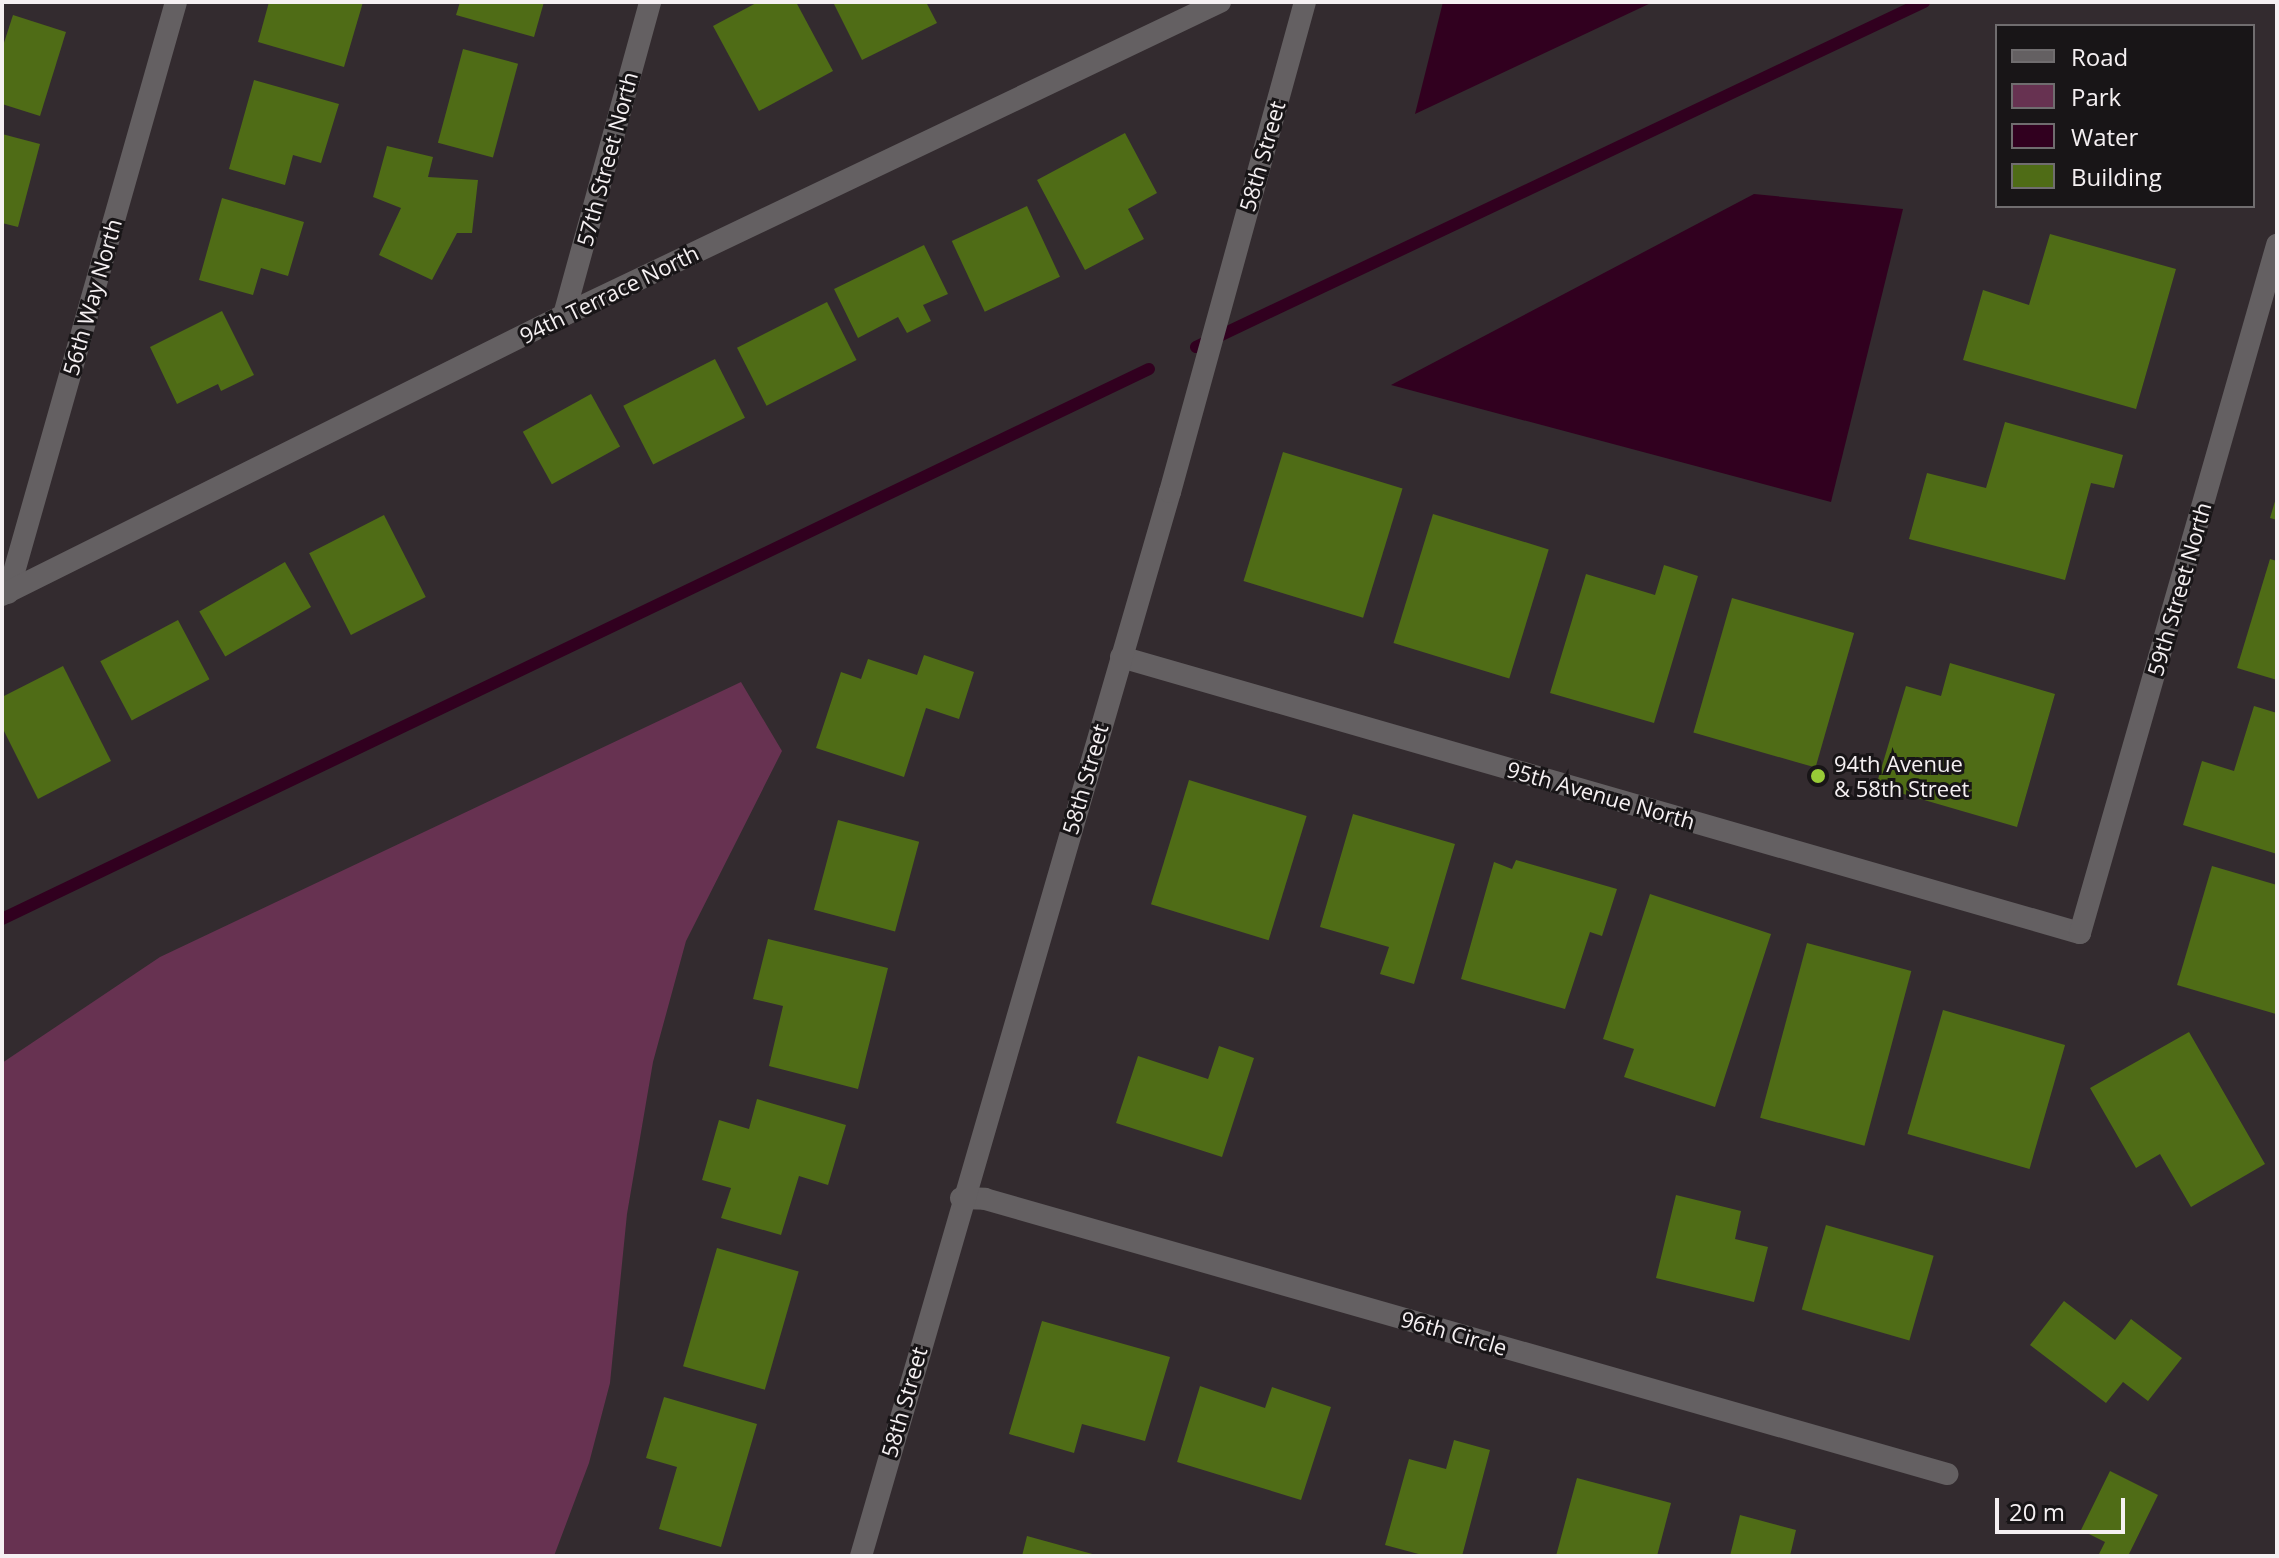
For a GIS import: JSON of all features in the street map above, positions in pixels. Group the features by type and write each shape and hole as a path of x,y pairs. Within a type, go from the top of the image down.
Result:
{"street":[{"name":"56th Way North","path":"5,594 176,2"},
{"name":"57th Street North","path":"564,315 650,2"},
{"name":"94th Terrace North","path":"5,594 564,315 1220,2"},
{"name":"58th Street","path":"861,1556 961,1198 1170,492 1305,2"},
{"name":"59th Street North","path":"2080,933 2277,245"},
{"name":"95th Avenue North","path":"1121,657 2080,933"},
{"name":"96th Circle","path":"961,1198 985,1199 1947,1474"}],"green space":[{"path":"741,682 782,751 686,941 653,1062 627,1214 610,1383 589,1463 554,1556 2,1556 2,1063 160,957"}],"water":[{"path":"1443,2 1653,2 1415,114"},
{"path":"1754,194 1903,209 1831,502 1391,385"}],"building":[{"path":"269,2 363,2 344,67 258,42"},
{"path":"460,2 544,2 534,37 456,15"},
{"path":"758,2 796,2 833,71 759,111 713,26"},
{"path":"833,2 926,2 937,23 862,60"},
{"path":"13,15 66,32 40,116 2,104 2,49"},
{"path":"463,49 518,64 493,157 438,143"},
{"path":"254,80 339,104 321,163 293,155 285,185 229,169"},
{"path":"1125,133 1157,193 1128,209 1144,239 1085,270 1037,180"},
{"path":"2,134 40,144 18,227 2,223"},
{"path":"387,146 433,157 428,177 478,180 472,233 457,233 432,280 379,255 401,208 373,197"},
{"path":"222,198 304,222 288,276 261,268 253,295 199,280"},
{"path":"1027,206 1060,277 985,312 952,241"},
{"path":"2050,234 2176,269 2136,409 1963,360 1983,290 2029,305"},
{"path":"924,245 948,294 923,305 931,321 907,333 898,317 858,338 834,289"},
{"path":"827,302 857,360 767,406 737,348"},
{"path":"222,311 254,375 221,391 218,384 177,404 150,347"},
{"path":"715,359 745,418 653,465 623,406"},
{"path":"591,394 620,446 552,484 523,432"},
{"path":"2005,422 2123,455 2114,488 2091,483 2065,580 1909,539 1927,473 1986,488"},
{"path":"1283,452 1403,489 1363,618 1244,581"},
{"path":"2277,498 2277,520 2270,518"},
{"path":"1433,514 1549,549 1509,678 1394,643"},
{"path":"384,515 426,597 351,635 309,553"},
{"path":"2270,559 2277,561 2277,680 2237,668"},
{"path":"285,562 311,607 225,657 199,612"},
{"path":"1664,565 1698,576 1654,723 1550,693 1586,574 1655,595"},
{"path":"1732,598 1854,633 1815,768 1693,733"},
{"path":"178,620 209,679 132,720 100,661"},
{"path":"924,655 974,672 959,719 926,708 904,777 816,748 841,672 861,679 868,659 917,675"},
{"path":"1950,663 2055,694 2017,827 1876,786 1906,686 1941,696"},
{"path":"63,666 111,761 38,799 2,727 2,697"},
{"path":"2254,706 2277,713 2277,854 2183,825 2202,761 2234,771"},
{"path":"1189,780 1307,816 1269,940 1151,904"},
{"path":"1353,814 1455,844 1414,984 1380,974 1389,947 1320,927"},
{"path":"838,820 919,842 895,932 814,910"},
{"path":"1516,860 1617,889 1602,936 1590,932 1565,1009 1461,979 1494,862 1512,869"},
{"path":"2212,866 2277,885 2276,1014 2177,985"},
{"path":"1650,894 1771,934 1715,1107 1624,1077 1634,1049 1603,1039"},
{"path":"768,939 888,968 858,1089 769,1066 783,1006 753,999"},
{"path":"1807,943 1911,971 1864,1146 1760,1118"},
{"path":"1943,1010 2065,1045 2030,1169 1907,1134"},
{"path":"2189,1032 2265,1164 2191,1207 2160,1154 2136,1168 2090,1088"},
{"path":"1219,1046 1254,1058 1222,1157 1116,1123 1138,1056 1208,1079"},
{"path":"757,1099 846,1125 828,1185 799,1176 781,1235 721,1218 731,1188 702,1180 719,1120 749,1129"},
{"path":"1676,1195 1741,1211 1735,1239 1768,1247 1754,1302 1656,1278"},
{"path":"1826,1225 1934,1256 1909,1340 1802,1310"},
{"path":"717,1248 799,1271 765,1390 683,1366"},
{"path":"2064,1301 2115,1340 2131,1319 2182,1358 2148,1401 2123,1382 2106,1403 2030,1345"},
{"path":"1042,1321 1170,1357 1145,1441 1082,1424 1074,1453 1009,1434"},
{"path":"1200,1386 1265,1408 1272,1387 1331,1407 1301,1500 1177,1462"},
{"path":"664,1397 757,1424 721,1547 659,1529 677,1467 646,1458"},
{"path":"1454,1440 1490,1450 1462,1556 1426,1556 1385,1545 1409,1459 1446,1469"},
{"path":"2110,1471 2158,1495 2128,1556 2098,1556 2105,1542 2081,1530"},
{"path":"1577,1478 1671,1503 1657,1556 1556,1556"},
{"path":"1740,1515 1796,1530 1790,1556 1730,1556"},
{"path":"1027,1536 1096,1555 1096,1556 1022,1556"}],"waterway":[{"path":"1196,347 1924,2"},
{"path":"2,919 1149,369"}],"place":[{"name":"94th Avenue & 58th Street","path":"1818,776"}]}
